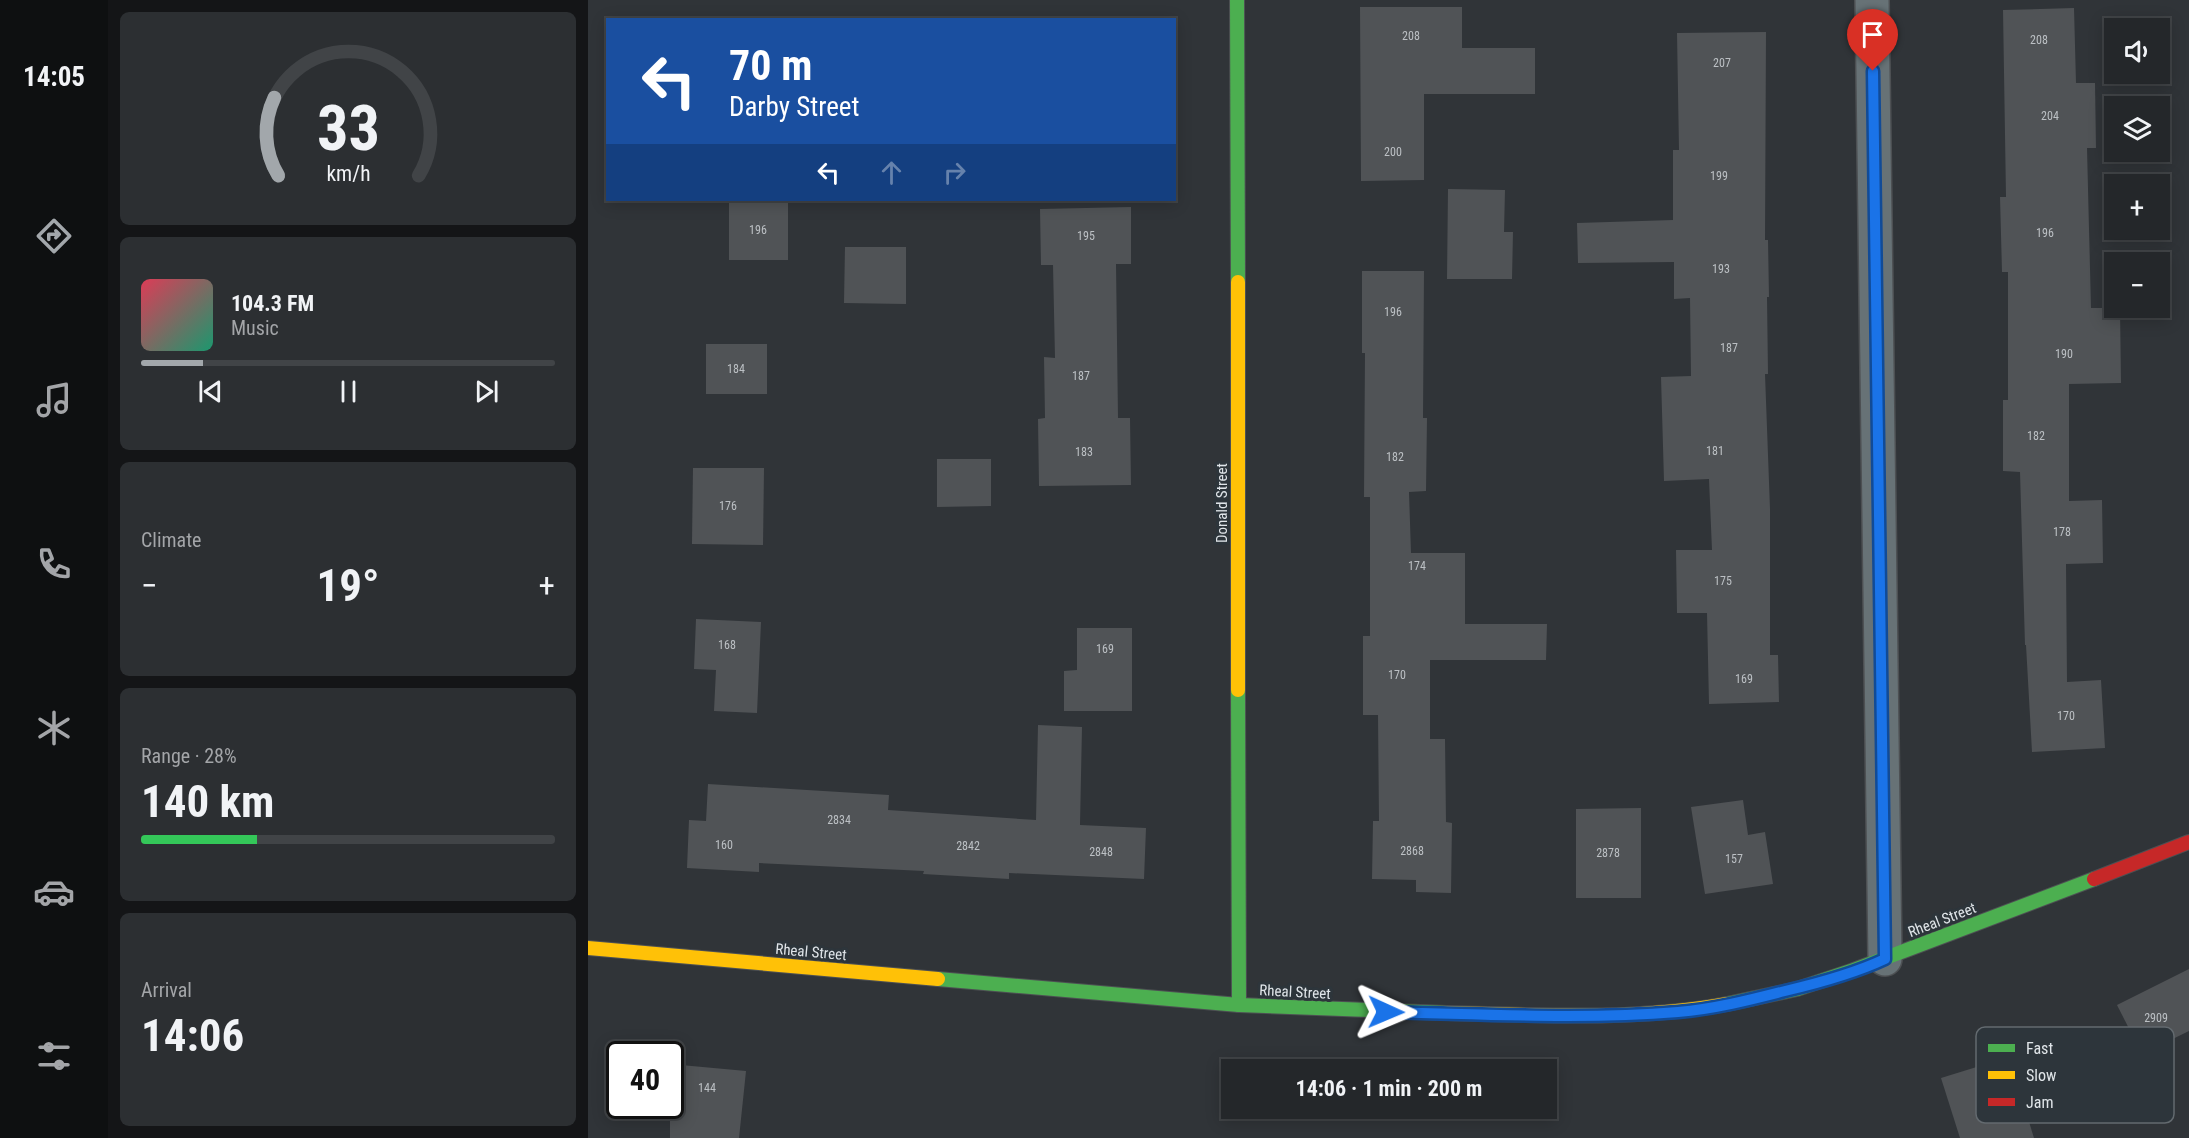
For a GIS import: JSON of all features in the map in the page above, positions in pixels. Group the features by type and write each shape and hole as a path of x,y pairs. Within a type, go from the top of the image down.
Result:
{"street":[{"name":"Donald Street","path":"1237,0 1239,1005"},
{"path":"1872,0 1885,959"},
{"name":"Rheal Street","path":"588,948 1239,1005 1344,1011 1472,1014 1609,1015 1679,1012 1740,1002 1806,986 1865,968 2189,842"}],"building":[{"path":"1360,7 1462,7 1462,48 1535,48 1535,94 1424,94 1424,180 1361,181"},
{"path":"2074,8 2076,83 2095,83 2096,148 2087,148 2091,308 2104,308 2104,318 2120,318 2121,383 2069,384 2069,501 2102,500 2103,563 2066,564 2067,682 2101,680 2105,748 2032,752 2025,645 2020,472 2003,471 2003,400 2008,400 2008,272 2002,272 2000,197 2006,197 2003,10"},
{"path":"1766,32 1765,240 1768,240 1769,297 1767,297 1768,374 1765,374 1770,509 1770,655 1778,655 1779,702 1709,704 1707,613 1677,613 1676,550 1712,550 1709,479 1664,481 1661,377 1691,376 1690,298 1674,299 1674,262 1578,263 1577,223 1673,220 1673,150 1679,150 1677,33"},
{"path":"1448,189 1505,190 1504,232 1513,232 1512,279 1447,279"},
{"path":"729,201 788,201 788,260 729,260"},
{"path":"1131,207 1131,264 1116,264 1118,418 1130,418 1131,485 1039,486 1038,419 1045,418 1044,357 1055,358 1053,265 1041,265 1040,209"},
{"path":"845,247 906,247 906,304 844,303"},
{"path":"1362,271 1424,271 1423,418 1427,418 1426,491 1409,492 1411,553 1465,553 1465,624 1547,624 1546,660 1430,660 1430,739 1445,739 1446,822 1452,823 1451,893 1416,892 1416,880 1372,879 1373,821 1379,821 1378,715 1363,715 1363,636 1370,636 1370,497 1364,497 1365,353 1362,353"},
{"path":"706,344 767,344 767,394 706,394"},
{"path":"937,459 991,459 991,506 937,507"},
{"path":"693,468 764,468 763,545 692,544"},
{"path":"696,619 761,622 757,713 714,711 716,670 694,669"},
{"path":"1077,628 1132,628 1132,711 1064,711 1064,671 1077,670"},
{"path":"1038,725 1082,727 1080,825 1146,828 1144,879 1009,873 1009,879 923,874 924,871 759,863 759,872 687,868 689,820 706,821 708,784 889,795 888,810 1036,820"},
{"path":"1743,800 1748,835 1765,832 1773,884 1705,894 1691,807"},
{"path":"1641,808 1641,898 1576,898 1576,809"},
{"path":"2189,969 2189,1031 2174,1038 2174,1027 2128,1027 2117,1005"},
{"path":"684,1065 746,1071 739,1138 670,1138 670,1119 684,1119"},
{"path":"1976,1067 1976,1123 2029,1123 2034,1138 1960,1138 1941,1078"}],"traffic: fast":[{"path":"1237,0 1238,282"},
{"path":"1238,690 1239,1005"},
{"path":"1727,1004 1797,989 1851,971 2094,879"},
{"path":"938,979 1239,1005 1447,1013"}],"traffic: slow":[{"path":"1238,282 1238,690"},
{"path":"588,948 938,979"},
{"path":"1447,1013 1622,1015 1727,1004"}],"traffic: jam":[{"path":"2094,879 2189,842"}],"route":[{"path":"1386,1012 1609,1015 1679,1012 1740,1002 1806,986 1865,968 1885,959 1873,71"}]}
